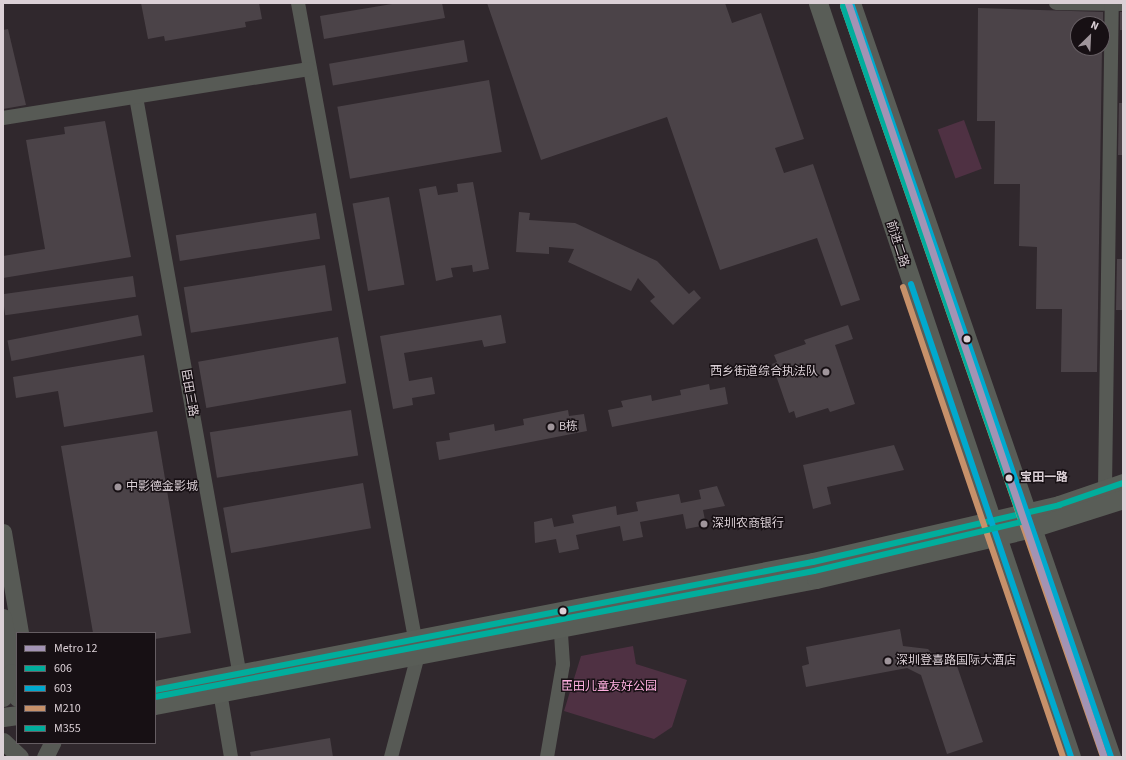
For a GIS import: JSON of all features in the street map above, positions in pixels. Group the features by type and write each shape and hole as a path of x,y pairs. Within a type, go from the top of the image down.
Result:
{"main road":[{"name":"前进二路","path":"818,3 992,529 1072,757"},
{"path":"851,3 1111,757"},
{"path":"1029,520 1123,483"},
{"path":"156,690 241,681 560,620 814,562 992,529 1123,499"},
{"path":"156,705 220,692 241,681"},
{"path":"3,717 16,715"},
{"path":"3,728 16,727"}],"street":[{"path":"298,3 309,70 417,647 391,757"},
{"path":"1056,3 1117,4 1105,489"},
{"path":"3,118 309,70"},
{"name":"臣田三路","path":"136,97 241,681"},
{"path":"3,532 7,579 20,632"},
{"path":"3,617 16,693"},
{"path":"547,757 563,664 560,620"},
{"path":"3,698 11,666"},
{"path":"220,692 231,757"},
{"path":"3,741 20,757"},
{"path":"25,744 25,757"},
{"path":"40,744 41,757"},
{"path":"45,757 52,744"}],"green space":[{"path":"964,120 982,169 955,178 938,130"},
{"name":"臣田儿童友好公园","path":"633,646 636,664 687,680 672,727 654,739 564,711 581,656"}],"building":[{"path":"141,3 259,3 262,19 245,22 246,27 165,41 164,36 148,39"},
{"path":"398,3 442,3 445,18 324,39 320,16"},
{"path":"487,3 725,3 732,23 761,13 804,139 775,148 784,173 813,164 860,300 841,306 817,238 720,270 667,117 541,160"},
{"path":"978,8 1103,12 1103,16 1070,16 1070,56 1102,56 1097,372 1061,372 1062,309 1036,309 1037,247 1019,246 1020,184 994,184 995,121 977,121"},
{"path":"1120,12 1123,12 1123,30 1120,30"},
{"path":"8,29 26,105 3,109 3,30"},
{"path":"464,40 468,62 333,85 329,64"},
{"path":"489,80 502,152 350,179 337,107"},
{"path":"1119,103 1123,103 1123,155 1118,155"},
{"path":"105,121 131,257 3,278 3,256 45,249 26,140 65,134 64,127"},
{"path":"473,182 489,269 473,272 472,265 451,268 453,277 436,281 419,189 436,186 438,195 458,192 457,184"},
{"path":"389,197 404,285 368,291 353,203"},
{"path":"519,212 530,213 529,220 575,223 657,261 689,294 694,290 701,298 673,325 650,301 655,297 638,278 631,291 568,262 574,249 549,247 549,254 516,252"},
{"path":"316,213 320,239 180,261 176,235"},
{"path":"1117,259 1123,259 1123,310 1116,310"},
{"path":"325,265 332,310 191,333 184,287"},
{"path":"133,276 136,297 5,315 3,294"},
{"path":"138,315 142,336 11,361 7,340"},
{"path":"501,315 506,343 484,347 482,340 404,353 409,381 432,377 435,394 412,398 413,405 393,409 380,336"},
{"path":"848,325 853,339 835,345 855,404 830,412 828,408 796,418 794,411 789,413 772,364 777,362 774,355 806,344 804,340"},
{"path":"338,337 346,383 206,408 198,362"},
{"path":"144,355 153,412 64,427 58,391 16,398 13,377"},
{"path":"709,384 710,390 725,387 728,404 612,427 608,410 623,407 621,401 651,395 652,401 681,395 680,390"},
{"path":"351,410 358,455 217,478 210,432"},
{"path":"568,410 569,416 584,414 587,431 439,460 436,442 450,440 449,433 494,424 495,431 524,425 523,419"},
{"path":"157,431 191,633 156,639 156,632 93,632 61,446"},
{"path":"894,445 904,470 827,487 831,504 813,509 803,465"},
{"path":"363,483 371,528 231,553 223,508"},
{"path":"717,486 725,506 703,510 706,525 686,529 683,514 640,522 643,537 623,541 620,526 576,535 579,549 559,553 556,539 535,543 534,522 552,518 554,527 574,523 572,515 616,506 617,515 638,511 636,502 679,494 681,503 701,499 699,490"},
{"path":"900,629 903,646 928,649 945,667 956,663 983,742 947,754 921,675 907,668 806,687 802,666 809,664 806,647"},
{"path":"330,738 333,757 251,757 250,752"}],"metro line":[{"name":"12","path":"848,3 1104,757"}],"transit line":[{"name":"603","path":"851,3 1111,757"},
{"name":"M210","path":"843,6 1103,757"},
{"name":"M355","path":"156,697 814,571 1022,522 843,6"},
{"name":"603","path":"911,284 1071,757"},
{"name":"M210","path":"903,287 1063,757"},
{"name":"606","path":"156,690 813,562 1059,505 1123,483"}],"place":[{"name":"西乡街道综合执法队","path":"826,372"},
{"name":"B栋","path":"551,427"},
{"name":"宝田一路","path":"1009,478"},
{"name":"中影德金影城","path":"118,487"},
{"name":"深圳农商银行","path":"704,524"},
{"name":"深圳登喜路国际大酒店","path":"888,661"}]}
